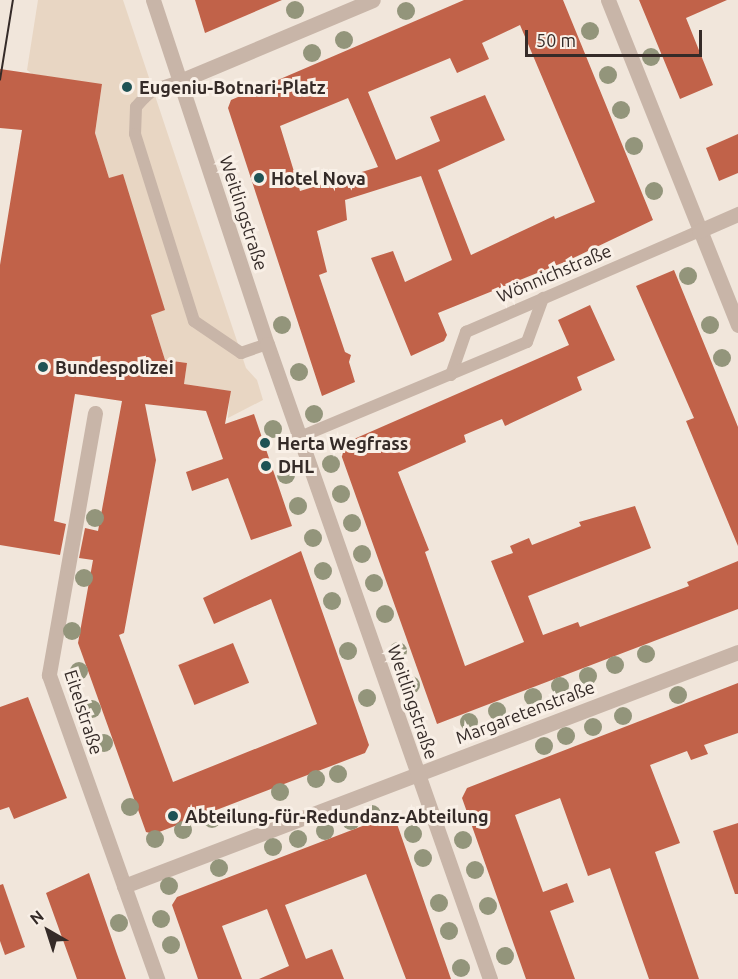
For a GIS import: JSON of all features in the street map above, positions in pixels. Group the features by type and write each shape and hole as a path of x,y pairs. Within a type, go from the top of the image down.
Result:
{"street":[{"name":"Weitlingstraße","path":"153,0 267,344 490,979"},
{"path":"180,81 373,0"},
{"path":"608,0 738,325"},
{"path":"699,231 738,214"},
{"name":"Eitelstraße","path":"95,413 49,665 157,979"},
{"name":"Margaretenstraße","path":"124,886 738,652"}],"lane":[{"path":"180,81 144,98 136,107 135,134 194,321 241,353 267,344"},
{"name":"Wönnichstraße","path":"451,375 466,332 699,231"},
{"path":"300,437 527,342 543,298"}],"shaded area":[{"path":"38,0 123,0 246,368 257,380 263,400 228,418 230,391 184,384 187,363 165,360 95,133 102,85 32,74 27,70"}],"building":[{"path":"195,0 282,0 205,33"},
{"path":"464,0 563,0 653,220 567,261 438,313 447,335 444,341 411,356 371,258 393,251 405,282 452,260 421,176 345,200 347,220 317,231 327,272 319,275 345,352 351,355 349,362 355,382 322,396 228,108 231,100","holes":["520,25 595,202 555,219 554,216 471,255 438,170 505,140 485,95 430,117 440,141 396,160 368,92 450,58 457,73 489,59 482,43","348,98 378,167 300,191 280,126"]},
{"path":"639,0 727,0 686,18 713,85 680,99"},
{"path":"0,69 102,84 95,133 109,178 123,174 165,310 151,315 165,360 187,363 184,384 231,391 225,424 254,414 292,526 251,540 228,478 192,491 186,472 223,459 206,411 145,404 156,460 124,633 119,635 173,782 317,724 271,599 214,624 203,598 301,551 369,745 365,753 154,834 146,832 78,643 93,560 79,558 85,528 98,531 122,401 75,394 54,521 66,524 60,555 0,545 0,265 22,130 0,128"},
{"path":"738,134 738,173 719,181 706,148"},
{"path":"674,270 738,427 738,546 686,421 694,418 636,286"},
{"path":"590,305 615,360 577,377 582,390 505,426 502,419 464,435 466,442 398,472 429,550 425,552 465,666 524,642 491,561 513,553 510,546 529,538 532,545 581,526 579,522 635,506 651,548 528,596 543,635 578,622 580,627 689,586 687,582 738,561 738,609 437,724 338,446 569,345 558,320"},
{"path":"233,643 249,683 194,705 178,665"},
{"path":"738,683 738,733 704,745 708,754 691,760 687,751 650,765 680,843 655,852 699,979 649,979 610,868 588,876 560,798 515,815 543,892 567,883 574,902 550,911 575,979 526,979 462,798 467,788"},
{"path":"28,697 67,798 14,819 9,807 0,810 0,707"},
{"path":"386,817 396,821 451,979 406,979 366,874 285,905 306,959 332,949 344,979 259,979 289,966 267,909 222,926 242,979 198,979 172,905 177,897"},
{"path":"738,823 738,894 735,894 713,831"},
{"path":"89,873 126,979 77,979 46,893"},
{"path":"3,884 25,947 5,955 0,941 0,885"}],"tram line":[{"path":"0,80 13,0"}],"place":[{"name":"Eugeniu-Botnari-Platz","path":"127,87"},
{"name":"Hotel Nova","path":"259,178"},
{"name":"Bundespolizei","path":"43,367"},
{"name":"Herta Wegfrass","path":"265,443"},
{"name":"DHL","path":"266,466"},
{"name":"Abteilung-für-Redundanz-Abteilung","path":"173,816"}]}
